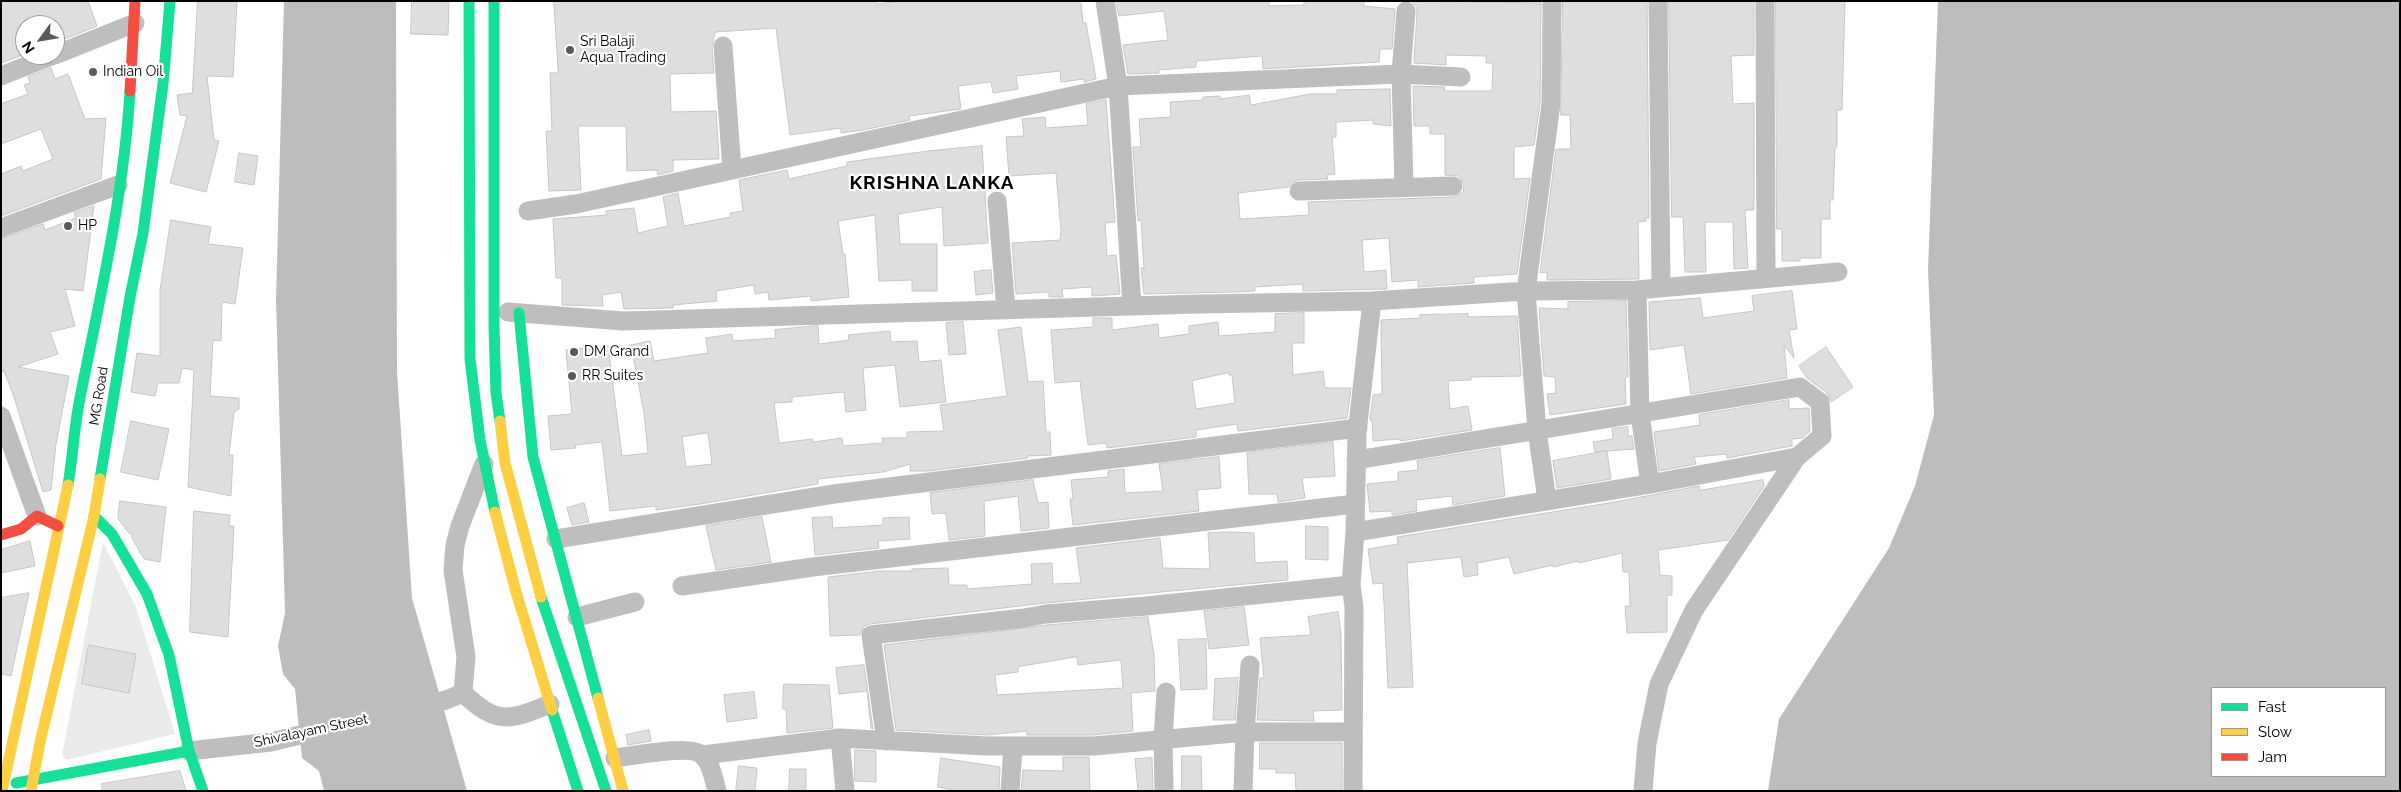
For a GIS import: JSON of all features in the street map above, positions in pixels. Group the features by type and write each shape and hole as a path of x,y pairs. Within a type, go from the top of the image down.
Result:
{"main road":[{"name":"MG Road","path":"2,788 68,483 79,402 104,281 128,129 136,1"},
{"name":"MG Road","path":"31,785 94,516 130,297 144,232 163,84 170,1"},
{"path":"469,1 472,387 484,464 502,544 578,791"},
{"path":"494,1 494,311 496,393 506,463 523,535 606,791"},
{"path":"519,313 533,457 623,791"},
{"path":"1,536 21,529 37,516 58,526"},
{"path":"94,516 112,534 147,594 169,655 189,751 203,791"},
{"name":"Shivalayam Street","path":"2,788 31,785 189,751"}],"street":[{"path":"1105,1 1118,86 1132,306"},
{"path":"1547,500 1537,431 1526,291 1550,104 1552,1"},
{"path":"1658,1 1661,287"},
{"path":"1765,1 1766,278"},
{"path":"1404,187 1401,74 1406,11"},
{"path":"65,51 135,23"},
{"path":"723,46 732,170"},
{"path":"1,76 29,65"},
{"path":"528,211 576,204 1118,86 1401,74 1461,77"},
{"path":"1,228 118,185"},
{"path":"1299,191 1453,186"},
{"path":"996,200 1006,310"},
{"path":"470,308 623,321 1372,301 1526,291 1638,290 1838,272"},
{"path":"1638,290 1640,414 1650,484"},
{"path":"1353,791 1354,607 1351,584 1355,532 1358,428 1372,301"},
{"path":"1356,460 1800,388 1820,402 1822,436 1797,457 1694,610 1659,684 1647,743 1642,791"},
{"path":"1,416 37,516"},
{"path":"556,540 834,494 1358,428"},
{"path":"1355,532 1650,484 1797,457"},
{"path":"484,464 460,526 455,545 454,570 466,657 464,693 479,707 500,718 520,716 550,704"},
{"path":"682,586 813,567 1355,504"},
{"path":"886,740 871,635 1046,614 1146,606 1351,584"},
{"path":"577,617 635,602"},
{"path":"1243,791 1250,664"},
{"path":"1164,791 1163,740 1166,692"},
{"name":"Shivalayam Street","path":"189,751 271,742 446,700 464,693"},
{"path":"614,758 691,749 703,755 840,738 1013,746 1094,746 1245,732 1353,732"},
{"path":"840,738 845,791"},
{"path":"1010,791 1013,746"},
{"path":"703,755 717,791"}],"shaded area":[{"path":"284,1 396,1 397,371 412,598 467,791 324,791 319,771 302,758 295,689 283,674 278,646 285,613 276,300"},
{"path":"1938,1 2400,1 2400,791 1768,791 1779,719 1889,548 1915,486 1934,415 1928,270"},
{"path":"103,542 136,607 175,734 66,760 62,755"}],"building":[{"path":"1,1 88,1 97,26 65,39 65,15 15,15 15,58 1,63"},
{"path":"198,1 237,1 233,77 207,76 214,140 219,141 206,192 170,183 187,116 180,115 177,95 192,93"},
{"path":"412,1 449,1 448,35 411,34"},
{"path":"554,1 877,1 877,4 900,1 1078,1 1078,3 1081,3 1083,23 1086,23 1096,79 1084,82 1084,79 1061,82 1060,71 1016,76 1018,89 993,93 991,82 958,86 961,109 909,116 910,120 863,130 841,133 841,128 790,135 776,28 715,32 712,47 714,73 670,74 671,112 716,111 719,159 673,160 673,171 658,175 657,170 627,171 626,126 578,126 581,190 549,191 546,131 552,131 550,73 558,73"},
{"path":"1116,1 1269,1 1269,6 1304,5 1304,1 1364,1 1364,6 1395,9 1392,49 1380,49 1379,62 1263,69 1262,56 1196,61 1196,67 1159,70 1159,73 1128,74 1123,45 1168,40 1164,11 1119,16"},
{"path":"1411,1 1541,3 1540,103 1534,145 1514,147 1514,179 1530,178 1517,274 1474,277 1474,283 1418,287 1418,280 1392,282 1389,238 1362,240 1364,272 1386,270 1387,289 1303,291 1303,284 1255,287 1255,291 1144,294 1141,268 1144,268 1141,220 1138,221 1133,147 1141,147 1139,119 1171,117 1170,102 1203,100 1203,97 1220,96 1220,99 1249,95 1251,105 1310,94 1337,94 1337,90 1390,89 1391,126 1373,124 1373,120 1336,122 1336,137 1332,137 1335,174 1327,175 1328,179 1298,180 1289,187 1238,193 1240,219 1309,215 1308,202 1453,197 1463,192 1464,185 1459,176 1445,175 1445,134 1430,134 1430,126 1414,126 1413,86 1445,87 1444,91 1492,91 1493,63 1486,63 1486,56 1446,55 1446,65 1414,63 1417,12 1416,6"},
{"path":"1563,1 1647,1 1649,218 1646,218 1646,221 1638,222 1639,279 1547,280 1547,272 1540,273 1556,149 1571,149 1570,115 1561,115"},
{"path":"1669,1 1754,1 1754,55 1731,56 1733,104 1754,103 1754,210 1745,210 1748,268 1734,269 1733,222 1705,222 1706,272 1685,272 1683,217 1672,217"},
{"path":"1776,1 1845,1 1842,110 1837,110 1837,147 1835,148 1833,200 1830,200 1830,219 1821,219 1821,258 1800,258 1800,261 1782,261 1782,229 1777,229"},
{"path":"51,68 55,79 68,74 85,119 106,118 101,179 1,216 1,174 21,166 23,171 53,159 41,129 1,144 1,104 28,94 24,85 30,83 28,77"},
{"path":"1106,100 1115,222 1105,223 1107,256 1116,255 1120,294 1092,296 1092,287 1062,289 1063,297 1049,297 1049,292 1016,294 1012,243 1060,240 1061,230 1056,173 1009,176 1006,137 1024,136 1022,119 1045,117 1046,128 1088,125 1086,104"},
{"path":"982,146 988,243 944,246 942,207 898,214 900,244 937,244 937,291 912,291 912,280 879,281 875,215 838,221 843,254 845,254 849,297 811,301 811,296 769,300 768,292 755,294 754,285 716,291 717,301 673,305 673,308 624,309 621,292 602,295 603,306 562,305 562,278 556,278 553,219 607,215 606,211 634,208 638,233 668,226 663,197 678,193 684,226 731,217 730,213 743,211 739,180 787,170 789,179 847,166 847,162"},
{"path":"239,153 258,156 254,185 235,182"},
{"path":"94,206 83,291 65,289 75,326 50,332 58,354 18,367 69,376 56,444 51,490 43,492 14,397 4,371 1,372 1,239 43,224 45,230 76,218 74,213"},
{"path":"171,220 211,227 208,244 243,248 235,304 222,302 221,341 213,340 210,396 239,398 239,409 234,412 229,455 233,455 231,496 188,487 194,370 182,368 179,383 158,383 155,396 131,392 137,353 160,356 160,291"},
{"path":"991,270 993,293 976,295 974,272"},
{"path":"1792,291 1797,329 1789,330 1794,358 1784,345 1787,378 1691,394 1684,345 1650,350 1649,302 1700,298 1703,318 1754,311 1752,296"},
{"path":"1626,301 1628,377 1625,378 1626,404 1550,415 1547,394 1556,393 1555,377 1544,376 1539,308 1568,309 1568,302"},
{"path":"1304,313 1304,343 1292,343 1293,375 1323,371 1325,388 1351,388 1347,418 1238,431 1237,424 1196,430 1196,437 1107,448 1106,443 1088,445 1080,381 1055,383 1051,330 1093,327 1093,318 1112,318 1112,330 1158,324 1159,338 1189,334 1189,326 1218,322 1219,336 1275,332 1275,314","holes":["1228,373 1232,375 1235,403 1196,409 1192,381"]},
{"path":"1468,314 1468,317 1517,316 1521,376 1471,377 1471,380 1448,381 1450,409 1468,406 1472,430 1400,441 1400,439 1373,441 1372,420 1370,420 1373,395 1382,394 1381,320 1420,318 1420,315"},
{"path":"963,322 966,354 949,355 946,323"},
{"path":"818,326 819,344 849,340 848,335 890,331 891,342 917,341 919,362 941,360 946,402 900,407 895,365 863,368 866,410 846,412 844,392 792,397 792,402 774,403 779,443 812,439 813,442 842,438 843,446 883,443 882,438 907,438 907,432 944,431 940,405 1007,396 998,330 1021,327 1028,382 1043,381 1046,432 1050,432 1051,455 1027,456 1028,458 928,471 910,471 910,464 883,472 818,479 818,484 700,504 656,510 656,506 610,511 602,442 575,445 576,448 551,450 548,416 572,414 566,350 608,346 622,456 648,453 644,413 631,345 650,341 654,361 708,353 706,338 732,334 733,341 776,338 775,330","holes":["708,433 712,464 686,467 682,437"]},
{"path":"1826,347 1853,387 1831,402 1827,393 1807,378 1799,366"},
{"path":"1789,400 1789,409 1809,408 1810,431 1802,438 1792,439 1792,446 1727,458 1727,454 1694,457 1696,464 1659,471 1654,432 1700,425 1699,415"},
{"path":"131,421 169,429 158,480 121,472"},
{"path":"1628,427 1628,436 1632,436 1634,449 1595,452 1593,442 1613,439 1612,429"},
{"path":"1333,442 1335,476 1302,478 1305,498 1278,502 1277,494 1249,494 1247,453"},
{"path":"1500,448 1505,496 1453,505 1452,496 1416,500 1417,511 1392,515 1392,511 1370,512 1367,484 1398,481 1398,472 1418,470 1417,461"},
{"path":"1607,451 1611,479 1557,488 1553,461"},
{"path":"1219,457 1221,488 1197,490 1199,511 1073,525 1070,499 1073,499 1071,480 1108,477 1108,471 1124,469 1125,493 1163,491 1159,464"},
{"path":"1033,480 1038,503 1048,502 1049,528 1021,531 1018,496 984,501 985,536 949,540 946,513 932,514 930,493"},
{"path":"1763,480 1764,486 1728,540 1658,550 1660,575 1672,576 1672,595 1667,595 1667,632 1627,633 1625,606 1630,606 1629,572 1623,572 1622,553 1579,563 1578,561 1553,567 1553,565 1514,574 1509,557 1477,563 1478,575 1464,577 1461,557 1407,563 1413,687 1388,688 1383,583 1373,584 1368,549 1398,544 1397,537 1615,502 1699,486 1700,490"},
{"path":"120,501 166,507 160,562 144,559 132,538 132,534 129,533 118,519"},
{"path":"584,503 589,522 572,525 567,508"},
{"path":"194,511 230,515 229,526 234,526 228,637 190,632"},
{"path":"762,517 771,562 716,570 706,526"},
{"path":"832,517 833,528 883,525 883,518 909,517 910,539 878,541 879,548 815,555 812,518"},
{"path":"1306,526 1328,527 1328,560 1306,559"},
{"path":"1208,533 1254,533 1255,563 1287,561 1288,580 1045,603 870,624 864,626 860,635 830,636 828,577 880,571 948,568 949,585 967,585 967,589 1032,584 1031,564 1052,563 1053,584 1081,583 1076,548 1160,538 1163,568 1210,569"},
{"path":"30,541 35,566 1,573 1,550"},
{"path":"29,593 11,676 1,674 1,598"},
{"path":"1244,607 1249,645 1209,649 1204,611"},
{"path":"1338,612 1341,634 1342,710 1313,711 1314,721 1257,720 1260,678 1264,678 1260,638 1311,635 1308,617"},
{"path":"1148,617 1154,655 1155,691 1131,693 1133,731 1093,735 1027,735 1027,731 987,735 896,730 884,645 1047,625","holes":["1077,657 1078,665 1121,660 1123,688 997,695 995,675 1018,672 1018,667"]},
{"path":"1206,639 1207,689 1181,690 1178,640"},
{"path":"89,645 136,654 129,693 82,684"},
{"path":"864,665 873,729 871,728 867,691 839,694 836,668"},
{"path":"1238,678 1235,720 1213,720 1215,679"},
{"path":"784,684 829,685 833,728 787,733 786,709 783,709"},
{"path":"754,692 757,718 727,722 724,695"},
{"path":"649,730 651,741 628,745 626,735"},
{"path":"1260,743 1342,743 1342,791 1296,791 1295,773 1276,773 1276,769 1260,769"},
{"path":"855,750 876,751 876,782 855,781"},
{"path":"1182,756 1201,756 1202,791 1182,791"},
{"path":"1063,757 1089,757 1090,791 1021,791 1023,770 1063,771"},
{"path":"941,758 1000,767 999,791 958,791 938,787"},
{"path":"1152,758 1153,791 1138,791 1135,759"},
{"path":"739,766 757,768 755,791 736,791"},
{"path":"790,769 806,769 806,791 789,791"},
{"path":"180,771 186,791 102,791 102,784"}],"traffic: fast":[{"path":"100,479 130,297 143,233 163,84 170,1"},
{"path":"469,1 470,359 480,440 495,512"},
{"path":"494,1 494,327 496,393 500,421"},
{"path":"68,485 78,409 117,207 130,91"},
{"path":"519,313 533,457 598,698"},
{"path":"94,516 112,534 147,594 169,655 189,751 203,791"},
{"path":"541,597 606,791"},
{"path":"552,710 578,791"},
{"path":"16,783 189,751"}],"traffic: slow":[{"path":"500,421 505,463 541,597"},
{"path":"31,791 40,742 94,516 100,479"},
{"path":"2,791 68,485"},
{"path":"495,512 516,592 552,710"},
{"path":"598,698 623,791"}],"traffic: jam":[{"path":"130,91 135,1"},
{"path":"1,535 21,529 37,516 58,526"}],"place":[{"name":"Sri Balaji Aqua Trading","path":"570,50"},
{"name":"Indian Oil","path":"93,72"},
{"name":"HP","path":"68,226"},
{"name":"DM Grand","path":"574,352"},
{"name":"RR Suites","path":"572,376"}],"district":[{"name":"KRISHNA LANKA","path":"932,183"}]}
